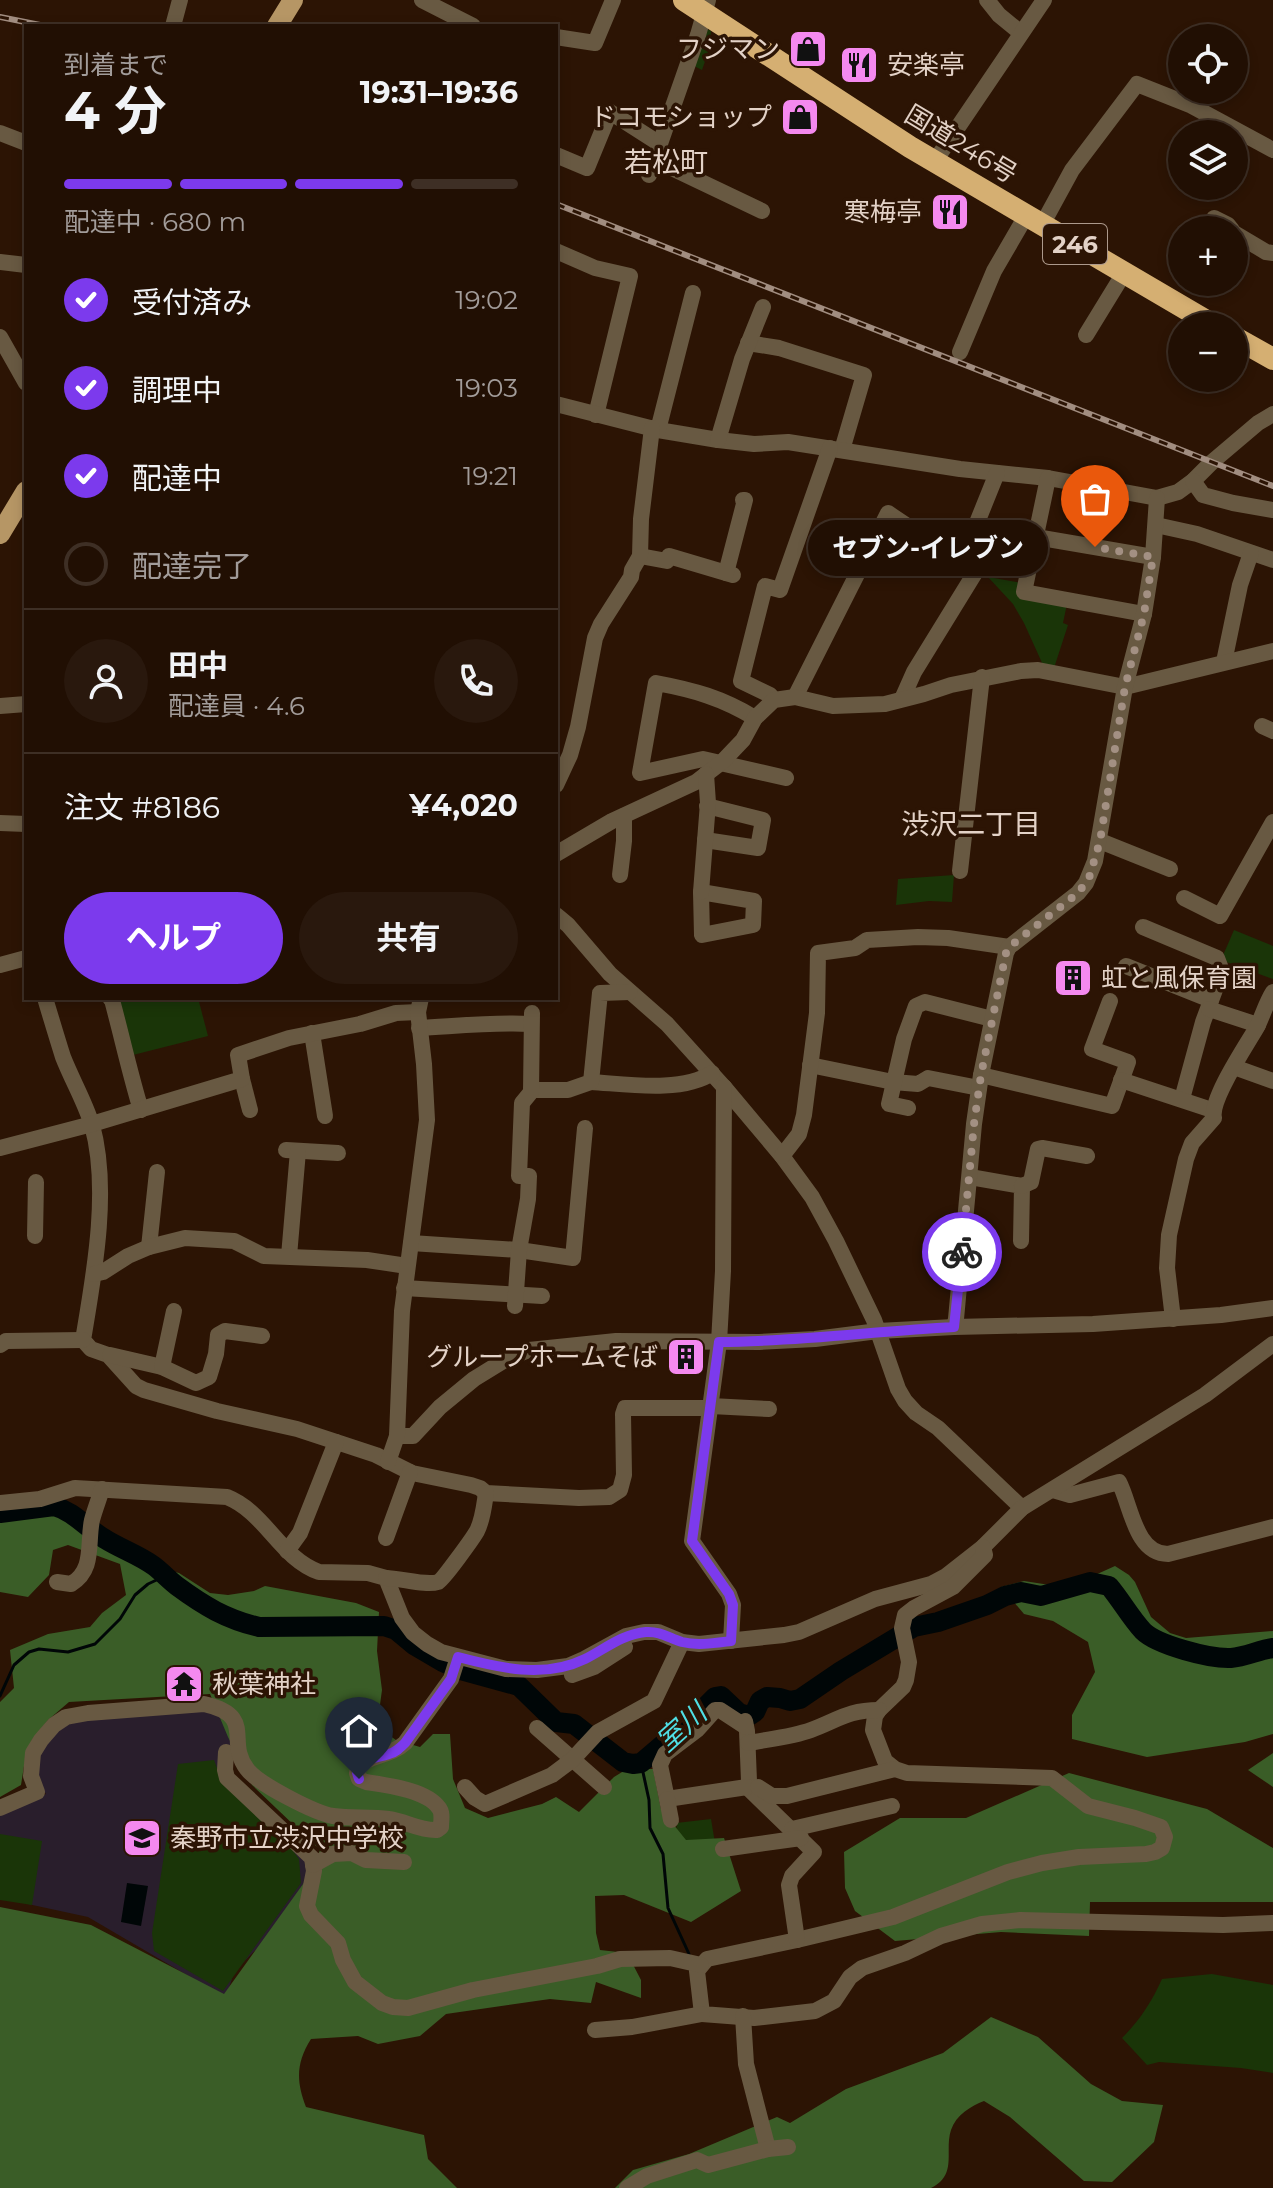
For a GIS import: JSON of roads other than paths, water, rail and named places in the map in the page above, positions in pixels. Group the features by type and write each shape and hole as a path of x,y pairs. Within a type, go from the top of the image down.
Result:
{"highway":[{"name":"国道246号","path":"684,0 706,6 935,161 1191,312"},
{"path":"1248,345 1273,359"}],"main road":[{"path":"278,24 293,0"},
{"path":"0,534 24,494"}],"street":[{"path":"174,24 180,0"},
{"path":"422,0 469,24"},
{"path":"558,37 595,43 613,0"},
{"path":"987,0 999,15 1021,33"},
{"path":"935,161 1044,0"},
{"path":"655,160 706,6"},
{"path":"960,352 994,271 1137,84 1190,105 1273,150"},
{"path":"558,156 587,168 610,112 655,160 762,211"},
{"path":"0,152 5,132 24,142"},
{"path":"1248,241 1273,253"},
{"path":"558,252 595,268 630,276 596,415"},
{"path":"0,262 24,265"},
{"path":"1086,335 1124,273"},
{"path":"558,775 578,727 595,638 640,556 641,519 655,429 693,293"},
{"path":"718,440 748,343 763,307"},
{"path":"0,337 24,379"},
{"path":"748,343 779,348 864,375 780,590 765,586 741,681 774,700"},
{"path":"558,405 655,429 718,440 754,444 788,442 960,469 1048,478 1157,498 1178,492 1258,423 1273,414"},
{"path":"964,555 997,473"},
{"path":"1048,478 1024,592 1144,614"},
{"path":"1193,481 1203,495 1273,510"},
{"path":"954,1327 974,1124 1006,953 1009,947 1086,883 1095,861 1125,687 1144,614 1153,557 1157,498"},
{"path":"640,556 667,561 669,556 730,574 743,500"},
{"path":"795,697 888,513 946,552 952,546 978,568 914,672 902,699"},
{"path":"1156,525 1197,534 1273,560"},
{"path":"1036,537 1153,557"},
{"path":"1224,662 1240,585 1251,553"},
{"path":"558,853 612,821 686,787 706,774 743,740 755,718 774,700 795,697 833,706 885,704 982,677 1038,670 1125,687 1273,651"},
{"path":"960,871 982,677"},
{"path":"755,718 695,690 656,683 640,773 703,759 786,778"},
{"path":"0,706 24,704"},
{"path":"701,892 706,774"},
{"path":"705,840 758,848 763,820 707,806"},
{"path":"620,875 624,816"},
{"path":"1184,898 1220,916 1273,822"},
{"path":"0,823 24,824"},
{"path":"1100,841 1170,869"},
{"path":"558,917 610,974 667,1024 782,1156 812,1197 836,1241 878,1331 905,1401 1022,1508"},
{"path":"1143,927 1217,958 1222,971 1203,1022 1182,1099"},
{"path":"782,1156 799,1134 804,1115 817,1013 818,953 855,948 867,940 918,937 1009,947"},
{"path":"0,965 24,959"},
{"path":"1126,966 1263,1024"},
{"path":"591,1082 600,993 630,992"},
{"path":"1173,1319 1167,1268 1169,1235 1186,1159 1192,1143 1214,1118 1212,1110 1234,1067 1263,1024 1273,992"},
{"path":"46,1000 64,1057 92,1124 97,1154 99,1188 94,1274 83,1340"},
{"path":"112,1000 141,1110"},
{"path":"810,1065 893,1082 918,1084 928,1078 980,1082 1112,1106 1128,1062 1092,1049 1110,1001"},
{"path":"908,1108 881,1102 893,1082 916,1006 925,1002 992,1019"},
{"path":"250,1110 238,1055 289,1038 360,1024 396,1013 419,1013 470,1026 532,1018 531,1090 522,1103 519,1176 529,1176 528,1199 519,1250 515,1300"},
{"path":"388,1462 397,1436 404,1288 427,1120 419,1013"},
{"path":"312,1033 325,1116"},
{"path":"1234,1067 1273,1081"},
{"path":"531,1090 568,1090 591,1082 661,1086 705,1078 712,1073"},
{"path":"0,1148 242,1079"},
{"path":"1121,1080 1212,1110"},
{"path":"724,1087 723,1271 719,1342 692,1541 729,1594 733,1605 731,1641"},
{"path":"573,1258 585,1128"},
{"path":"970,1177 1022,1186 1031,1182 1038,1149 1087,1156"},
{"path":"289,1256 292,1150 338,1153"},
{"path":"149,1247 157,1172"},
{"path":"35,1236 36,1182"},
{"path":"1021,1241 1022,1186"},
{"path":"94,1274 149,1247 185,1238 234,1241 264,1256 367,1260 407,1266"},
{"path":"411,1243 519,1250 591,1263"},
{"path":"404,1288 515,1300 542,1296"},
{"path":"397,1436 413,1436 440,1407 474,1379 508,1358 529,1350 616,1341 815,1339 878,1331 1093,1324 1273,1308"},
{"path":"162,1367 174,1311"},
{"path":"0,1345 6,1341 83,1340 91,1349 162,1367 196,1383 209,1377 218,1335 236,1326 262,1336"},
{"path":"386,1578 402,1618 413,1633 457,1660 506,1669 522,1671 568,1666 626,1636 644,1632 658,1632 681,1644 699,1644 799,1632 875,1599 931,1584 946,1576 983,1547 1022,1508 1205,1395 1273,1344"},
{"path":"108,1355 136,1386 144,1390 297,1429 376,1455 410,1472 471,1485 486,1493 609,1497 620,1490 624,1475 625,1408 769,1409"},
{"path":"287,1551 300,1533 336,1442"},
{"path":"386,1538 410,1472"},
{"path":"1053,1490 1070,1495 1119,1482 1143,1539 1152,1551 1160,1554 1273,1527"},
{"path":"0,1503 40,1499 75,1488 227,1497 246,1507 300,1563 319,1572 368,1573 386,1578 436,1582 442,1579 476,1532 483,1515 486,1493"},
{"path":"57,1582 71,1584 87,1568 91,1529 102,1489"},
{"path":"702,2014 697,1971 707,1959 893,1917 1008,1872 1042,1863 1155,1852 1165,1843 1164,1831 1157,1825 1088,1806 1052,1778 907,1773 885,1761 874,1737 873,1723 879,1710 903,1687 906,1680 909,1662 904,1636 905,1615 953,1587 985,1555 983,1547"},
{"path":"465,1787 485,1804 552,1775 572,1760 593,1737 654,1701 681,1644"},
{"path":"227,1752 250,1773 318,1812 334,1816 390,1819 437,1830 441,1827 442,1818 441,1810 436,1805 415,1792 366,1782 359,1779 357,1773 364,1761 397,1751 405,1743 451,1679 457,1660"},
{"path":"0,1808 37,1792 31,1776 33,1753 54,1725 66,1717 204,1704 219,1707 235,1721 227,1752 227,1778 312,1858 314,1871 307,1906 311,1915 338,1943 355,1982 382,2003 408,2008 473,1990 620,1959 670,1958 701,1965"},
{"path":"671,1820 660,1765 665,1754 698,1729 715,1710 720,1710 746,1730 811,1730 848,1713 879,1710"},
{"path":"537,1728 604,1787"},
{"path":"746,1730 748,1784 814,1852 792,1876 789,1885 797,1940"},
{"path":"667,1799 748,1784 772,1796 787,1796 895,1769"},
{"path":"723,1849 796,1833 892,1806"},
{"path":"313,1865 333,1854 352,1853 366,1860 404,1862"},
{"path":"595,2030 632,2027 702,2014 754,2018 815,2011 834,2001 850,1977 862,1968 941,1936 982,1924 1020,1920 1223,1925 1273,1923"},
{"path":"743,2016 746,2064 768,2149"},
{"path":"627,2188 647,2176 697,2160 708,2165 768,2149 788,2147"}],"waterway":[{"name":"室川","path":"0,1513 54,1506 61,1509 105,1539 157,1568 206,1606 247,1624 259,1627 384,1626 396,1630 443,1662 519,1686 556,1722 574,1724 623,1762 633,1764 641,1763 715,1697 721,1696 739,1713 749,1716 767,1697 790,1701 800,1699 914,1627 938,1622 1021,1592 1041,1596 1090,1582 1109,1586 1143,1631 1171,1646 1231,1658 1273,1648"},
{"path":"0,1696 14,1665 29,1652 39,1649 68,1652 95,1644 120,1619 135,1595 165,1576"},
{"path":"641,1763 649,1800 650,1828 663,1854 668,1908 689,1954"}],"railway":[{"path":"0,17 35,24"},
{"path":"558,205 1273,486"}],"place":[{"name":"フジマン","path":"808,49"},
{"name":"安楽亭","path":"859,65"},
{"name":"ドコモショップ","path":"800,117"},
{"name":"寒梅亭","path":"950,212"},
{"name":"セブン-イレブン","path":"1095,547"},
{"name":"虹と風保育園","path":"1073,978"},
{"name":"グループホームそば","path":"686,1357"},
{"name":"秋葉神社","path":"184,1684"},
{"name":"秦野市立渋沢中学校","path":"142,1838"}],"district":[{"name":"若松町","path":"666,162"},
{"name":"渋沢二丁目","path":"971,824"}]}
